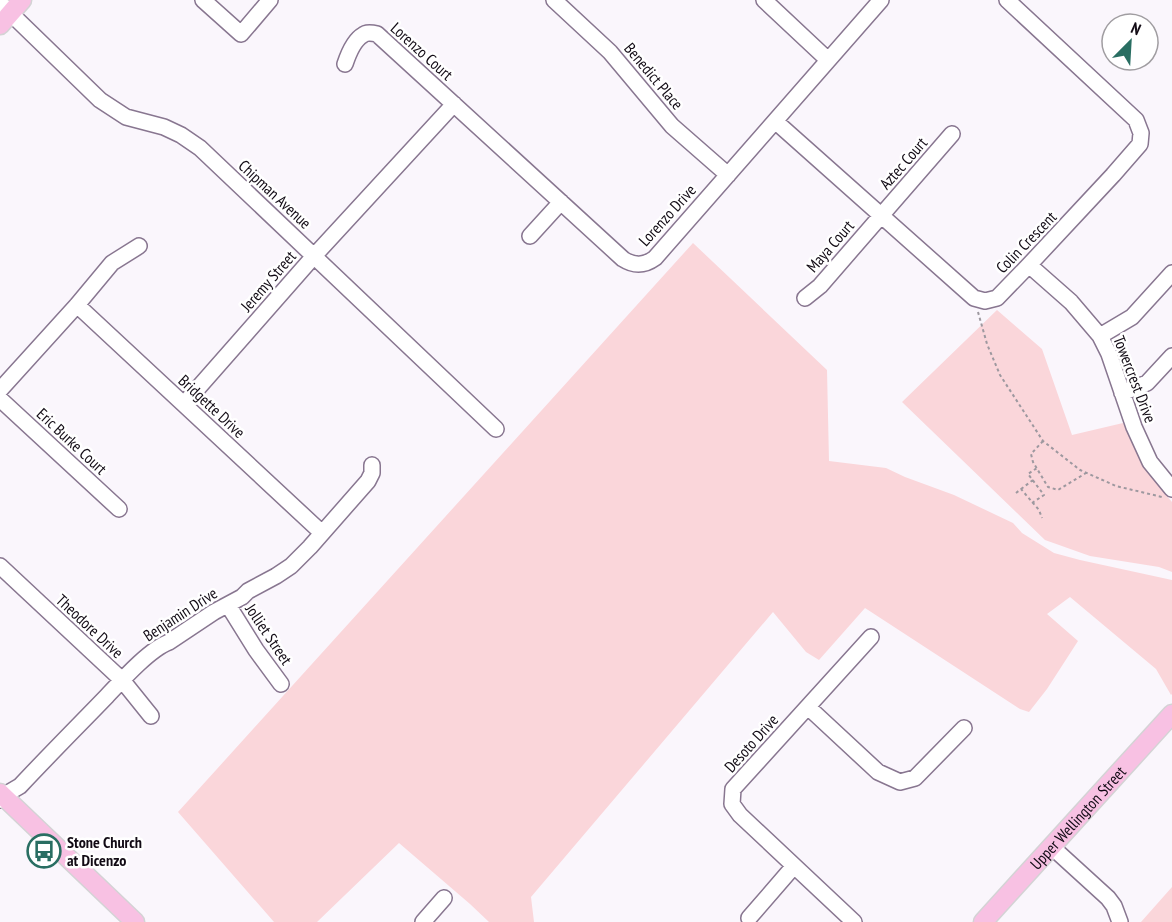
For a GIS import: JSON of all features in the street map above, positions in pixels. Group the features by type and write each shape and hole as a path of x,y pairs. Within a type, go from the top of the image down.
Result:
{"main road":[{"name":"Upper Wellington Street","path":"983,922 1172,714"},
{"path":"1,796 135,922"}],"street":[{"path":"203,0 241,34 270,0"},
{"name":"Benedict Place","path":"554,0 610,52 672,126 728,175"},
{"path":"764,0 828,60"},
{"name":"Lorenzo Drive","path":"454,104 623,259 633,264 643,264 655,258 881,0"},
{"name":"Colin Crescent","path":"974,298 986,301 997,298 1140,144 1141,133 1136,120 1007,0"},
{"name":"Chipman Avenue","path":"8,10 111,108 126,117 164,127 200,148 496,429"},
{"name":"Lorenzo Court","path":"345,64 351,49 363,34 377,34 454,104"},
{"name":"Jeremy Street","path":"184,404 314,256 454,104"},
{"path":"775,121 974,298"},
{"name":"Aztec Court","path":"881,215 952,134"},
{"path":"530,236 561,202"},
{"name":"Maya Court","path":"805,298 820,286 881,215"},
{"path":"0,390 112,263 139,246"},
{"name":"Towercrest Drive","path":"1029,266 1071,302 1100,336 1109,354 1134,427 1150,462 1171,489"},
{"path":"1100,336 1132,317 1172,273"},
{"name":"Bridgette Drive","path":"77,304 322,533"},
{"path":"1122,393 1147,383 1172,356"},
{"name":"Eric Burke Court","path":"0,399 118,509"},
{"name":"Benjamin Drive","path":"1,796 20,786 122,680 163,644 170,642 214,612 291,566 368,481 372,473 372,465"},
{"name":"Theodore Drive","path":"0,566 122,680 151,716"},
{"name":"Jolliet Street","path":"228,605 256,650 281,684"},
{"name":"Desoto Drive","path":"854,922 740,815 732,804 733,789 872,637"},
{"path":"808,707 878,772 900,782 915,778 964,728"},
{"path":"1052,847 1108,898 1120,922"},
{"path":"749,918 794,866"},
{"path":"423,922 444,898"}],"path":[{"path":"974,298 987,344 1000,375 1043,441 1080,470 1116,486 1171,489"},
{"path":"1043,441 1031,454 1033,462 1048,487 1058,490 1086,473"},
{"path":"1032,503 1044,495 1028,474 1037,468"},
{"path":"1019,491 1033,480"},
{"path":"1016,487 1039,510 1042,518"}],"shaded area":[{"path":"693,243 827,370 829,461 886,468 954,495 1013,523 1022,533 1054,553 1172,580 1172,694 1156,669 1070,597 1047,614 1078,641 1029,712 1020,709 865,608 819,660 806,652 773,612 531,897 534,922 489,922 399,843 317,922 274,922 178,812"},
{"path":"997,310 1042,349 1072,435 1123,423 1160,488 1172,502 1172,572 1159,567 1090,556 1045,540 902,402"},
{"path":"1172,887 1172,922 1141,922"}],"place":[{"name":"Stone Church at Dicenzo","path":"44,851"}]}
